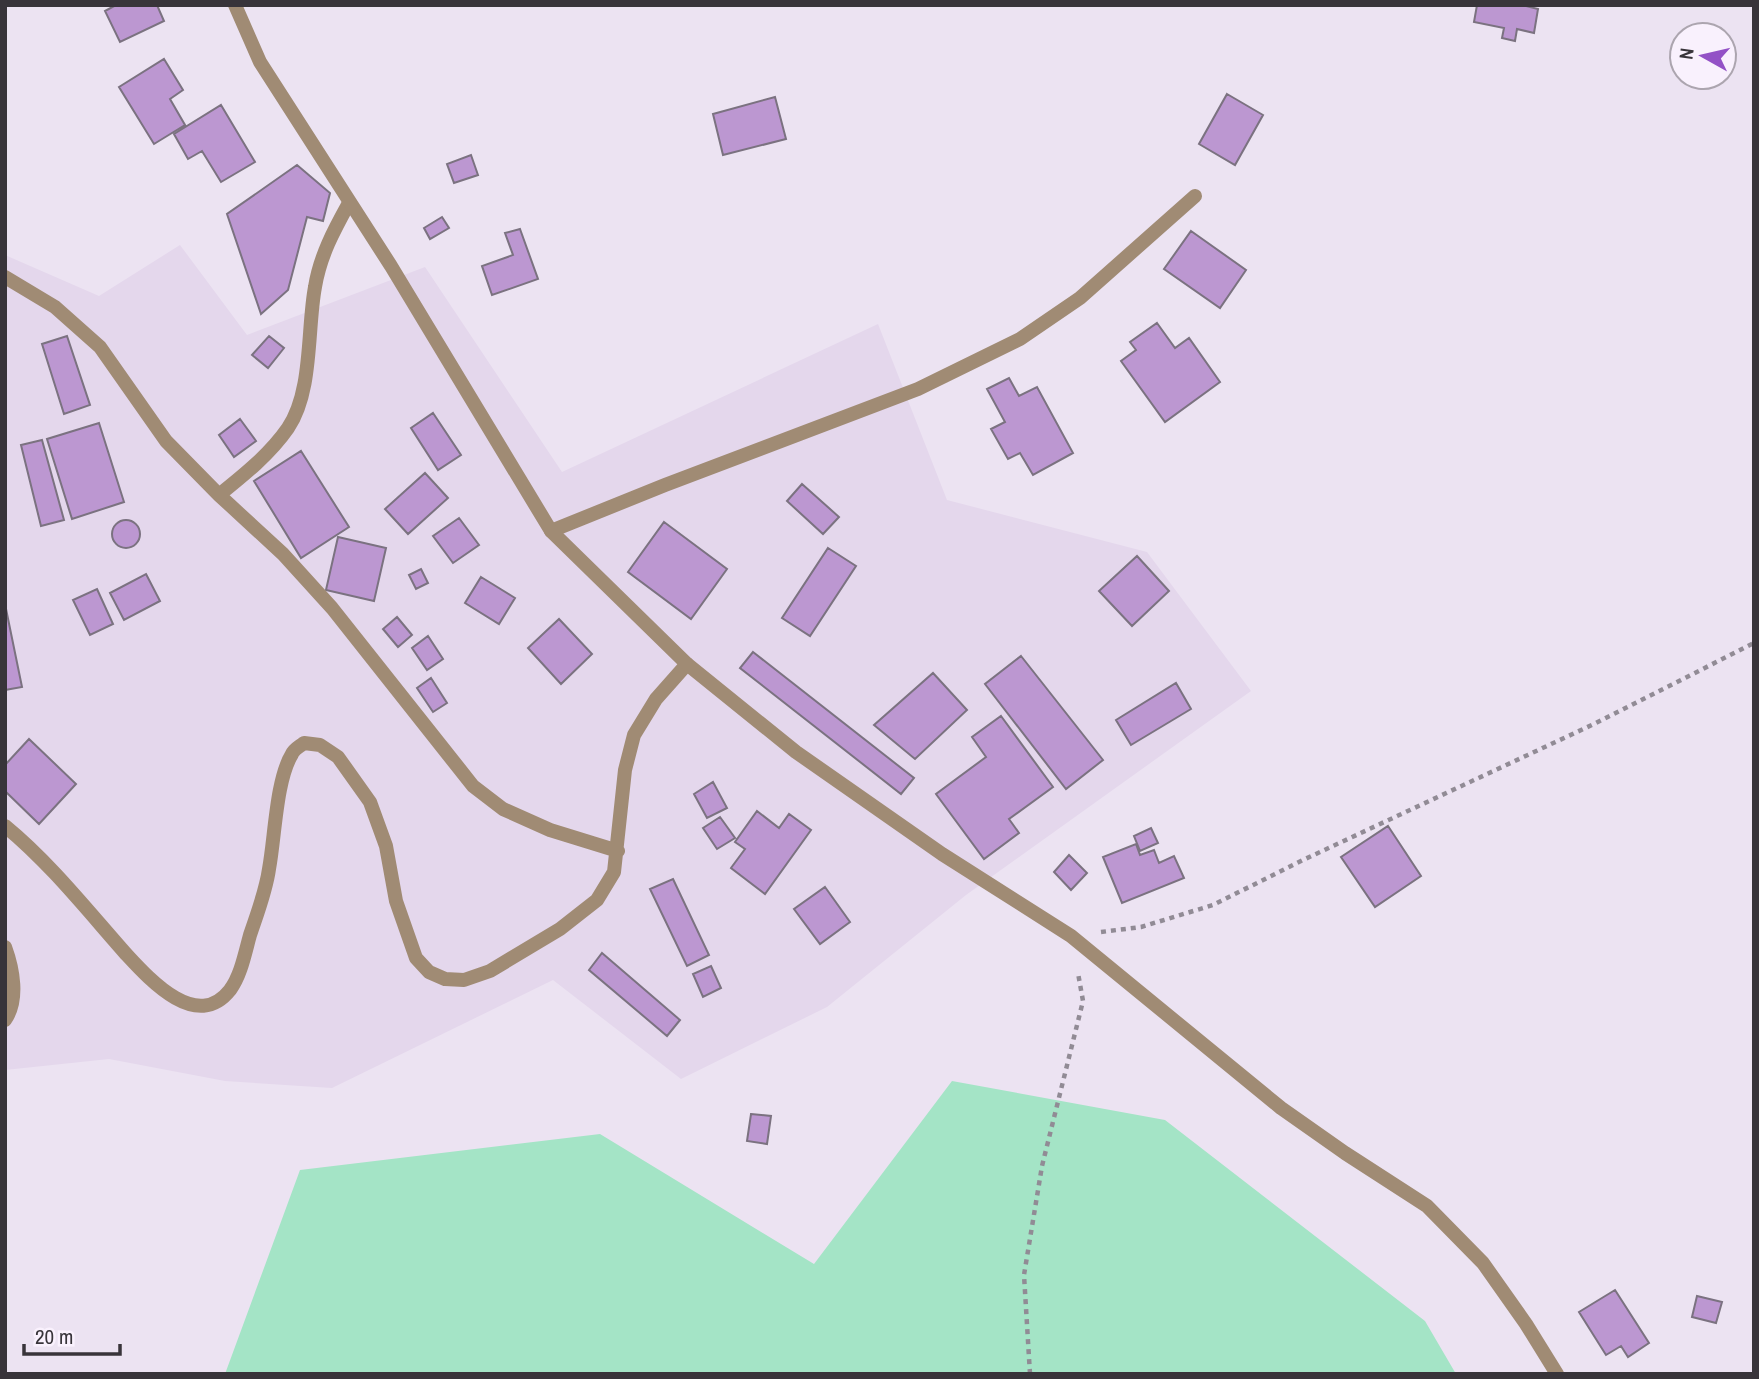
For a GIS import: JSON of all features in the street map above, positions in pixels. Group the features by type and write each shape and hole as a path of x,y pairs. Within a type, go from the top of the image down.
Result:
{"street":[{"path":"235,5 260,62 390,266 551,531 687,664 807,760 942,855 1072,936 1282,1108 1427,1206 1483,1263 1557,1374"},
{"path":"551,531 918,388 1020,339 1080,299 1195,196"},
{"path":"219,495 252,468 289,427 303,391 315,286 327,242 349,202"},
{"path":"5,277 55,307 100,347 166,441 283,554 332,608 473,786 503,809 538,825 618,851"},
{"path":"5,826 32,848 144,973 170,995 191,1005 206,1007 219,1001 231,989 241,968 269,872 284,772 293,751 303,743 320,745 338,757 370,802 386,846 396,901 416,958 429,972 445,979 464,980 490,971 560,929 597,900 614,872 625,769 634,735 656,699 687,664"},
{"path":"5,947 14,986 10,1013 5,1020"}],"path":[{"path":"1030,1374 1024,1275 1042,1166 1083,1001 1072,936 1141,927 1213,905 1594,724 1754,643"}],"shaded area":[{"path":"180,245 247,335 425,267 562,472 878,324 947,500 1147,552 1251,691 966,895 827,1007 681,1079 553,980 332,1088 225,1081 109,1059 5,1070 5,255 99,296"}],"green space":[{"path":"952,1081 1165,1120 1425,1321 1456,1374 225,1374 300,1170 600,1134 814,1264"}],"building":[{"path":"116,5 157,5 164,21 120,42 105,11"},
{"path":"1477,5 1522,5 1538,9 1534,33 1517,29 1515,41 1502,38 1504,28 1474,22"},
{"path":"164,59 183,90 170,99 185,125 154,144 119,87"},
{"path":"1227,94 1263,115 1235,165 1199,144"},
{"path":"775,97 786,139 723,155 713,114"},
{"path":"221,105 255,162 221,182 202,151 188,159 174,134"},
{"path":"471,155 478,175 454,183 447,164"},
{"path":"297,165 330,193 323,221 307,217 288,290 261,314 227,214"},
{"path":"442,217 449,228 430,239 424,228"},
{"path":"520,229 538,279 492,295 482,266 513,255 505,233"},
{"path":"1191,231 1246,270 1220,308 1164,269"},
{"path":"1157,323 1175,348 1189,338 1220,382 1165,422 1121,361 1136,350 1130,342"},
{"path":"67,336 90,405 64,414 42,344"},
{"path":"269,336 284,348 268,368 252,355"},
{"path":"1009,378 1019,396 1037,387 1073,453 1033,475 1020,453 1008,459 991,429 1005,422 987,389"},
{"path":"433,413 461,455 438,470 411,428"},
{"path":"240,419 256,441 234,457 219,435"},
{"path":"99,423 124,502 72,519 47,439"},
{"path":"42,440 64,520 41,526 21,445"},
{"path":"301,451 349,527 301,558 254,481"},
{"path":"425,473 448,498 408,534 385,509"},
{"path":"802,484 839,517 823,534 787,501"},
{"path":"459,518 479,545 453,563 433,536"},
{"path":"126,520 136,524 140,534 136,544 126,548 116,544 112,534 116,524"},
{"path":"664,522 727,569 691,619 628,572"},
{"path":"338,537 386,548 374,601 326,590"},
{"path":"828,548 856,566 810,636 782,618"},
{"path":"1137,556 1169,591 1132,626 1099,591"},
{"path":"421,569 428,583 416,589 409,575"},
{"path":"146,574 160,601 124,620 110,593"},
{"path":"481,577 515,598 499,624 465,603"},
{"path":"97,589 113,624 90,635 73,600"},
{"path":"5,604 22,687 5,690"},
{"path":"397,617 412,635 398,647 383,629"},
{"path":"559,619 592,654 561,684 528,648"},
{"path":"428,636 443,659 427,670 412,648"},
{"path":"753,652 914,778 901,794 740,668"},
{"path":"1021,656 1103,760 1066,789 985,684"},
{"path":"933,673 967,710 915,759 874,725"},
{"path":"431,678 447,703 433,712 417,688"},
{"path":"1176,683 1191,709 1131,745 1116,720"},
{"path":"1001,716 1053,787 1009,819 1019,833 984,859 936,794 986,757 972,737"},
{"path":"29,739 76,784 39,824 5,791 5,765"},
{"path":"713,782 727,808 707,818 694,794"},
{"path":"757,811 779,828 789,814 811,830 765,894 731,868 745,849 735,842"},
{"path":"720,817 735,838 717,849 703,828"},
{"path":"1388,826 1421,876 1375,907 1341,857"},
{"path":"1151,828 1158,843 1140,851 1134,836"},
{"path":"1136,844 1140,855 1154,850 1159,863 1174,856 1184,878 1122,903 1103,857"},
{"path":"1069,855 1087,873 1071,890 1054,872"},
{"path":"673,879 709,955 687,966 650,889"},
{"path":"825,887 850,922 820,944 794,909"},
{"path":"602,953 680,1020 667,1036 589,970"},
{"path":"711,966 721,988 703,997 693,974"},
{"path":"751,1114 771,1116 767,1144 747,1141"},
{"path":"1615,1290 1649,1343 1628,1357 1621,1346 1606,1355 1579,1312"},
{"path":"1697,1296 1722,1302 1716,1323 1692,1317"}]}
